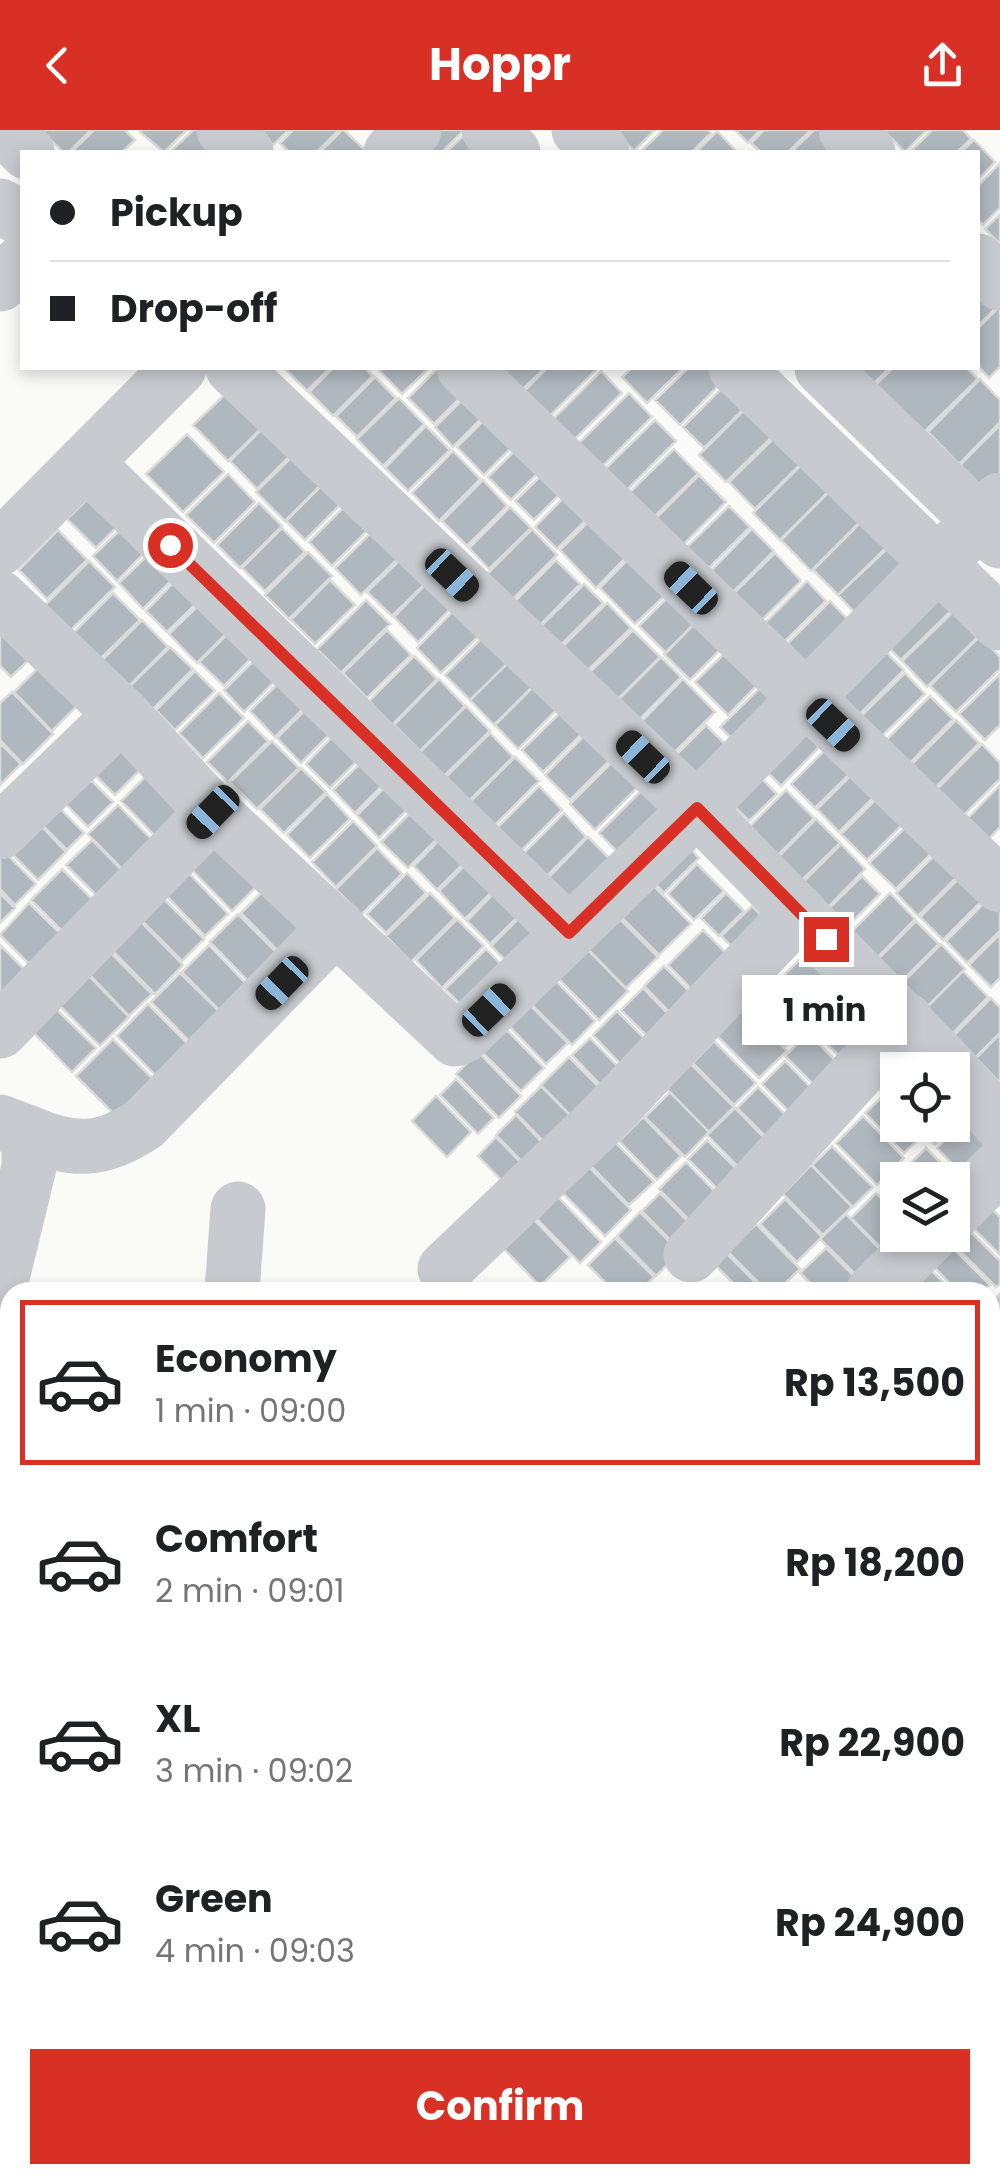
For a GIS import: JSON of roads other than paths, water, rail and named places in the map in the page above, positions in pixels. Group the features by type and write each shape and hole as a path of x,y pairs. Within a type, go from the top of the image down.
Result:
{"street":[{"path":"4,130 25,150"},
{"path":"224,130 244,150"},
{"path":"394,150 414,130"},
{"path":"489,130 511,150"},
{"path":"578,130 600,150"},
{"path":"846,130 866,150"},
{"path":"980,263 1000,283"},
{"path":"0,284 20,264"},
{"path":"0,548 177,370"},
{"path":"235,370 697,808 935,1052"},
{"path":"466,370 1000,885"},
{"path":"738,370 1000,623"},
{"path":"0,598 122,714 213,812 455,1039 463,1036 697,808 937,560 993,520 824,370"},
{"path":"85,462 569,933"},
{"path":"0,832 122,714"},
{"path":"0,1031 213,812"},
{"path":"446,1260 601,1121 799,912"},
{"path":"14,1128 47,1142 76,1146 119,1142 144,1124 337,926"},
{"path":"691,1255 906,1020"},
{"path":"970,1090 1000,1123"},
{"path":"1,1282 28,1167 14,1128"},
{"path":"970,1196 1000,1167"},
{"path":"233,1282 238,1209"},
{"path":"883,1282 914,1252"}]}
